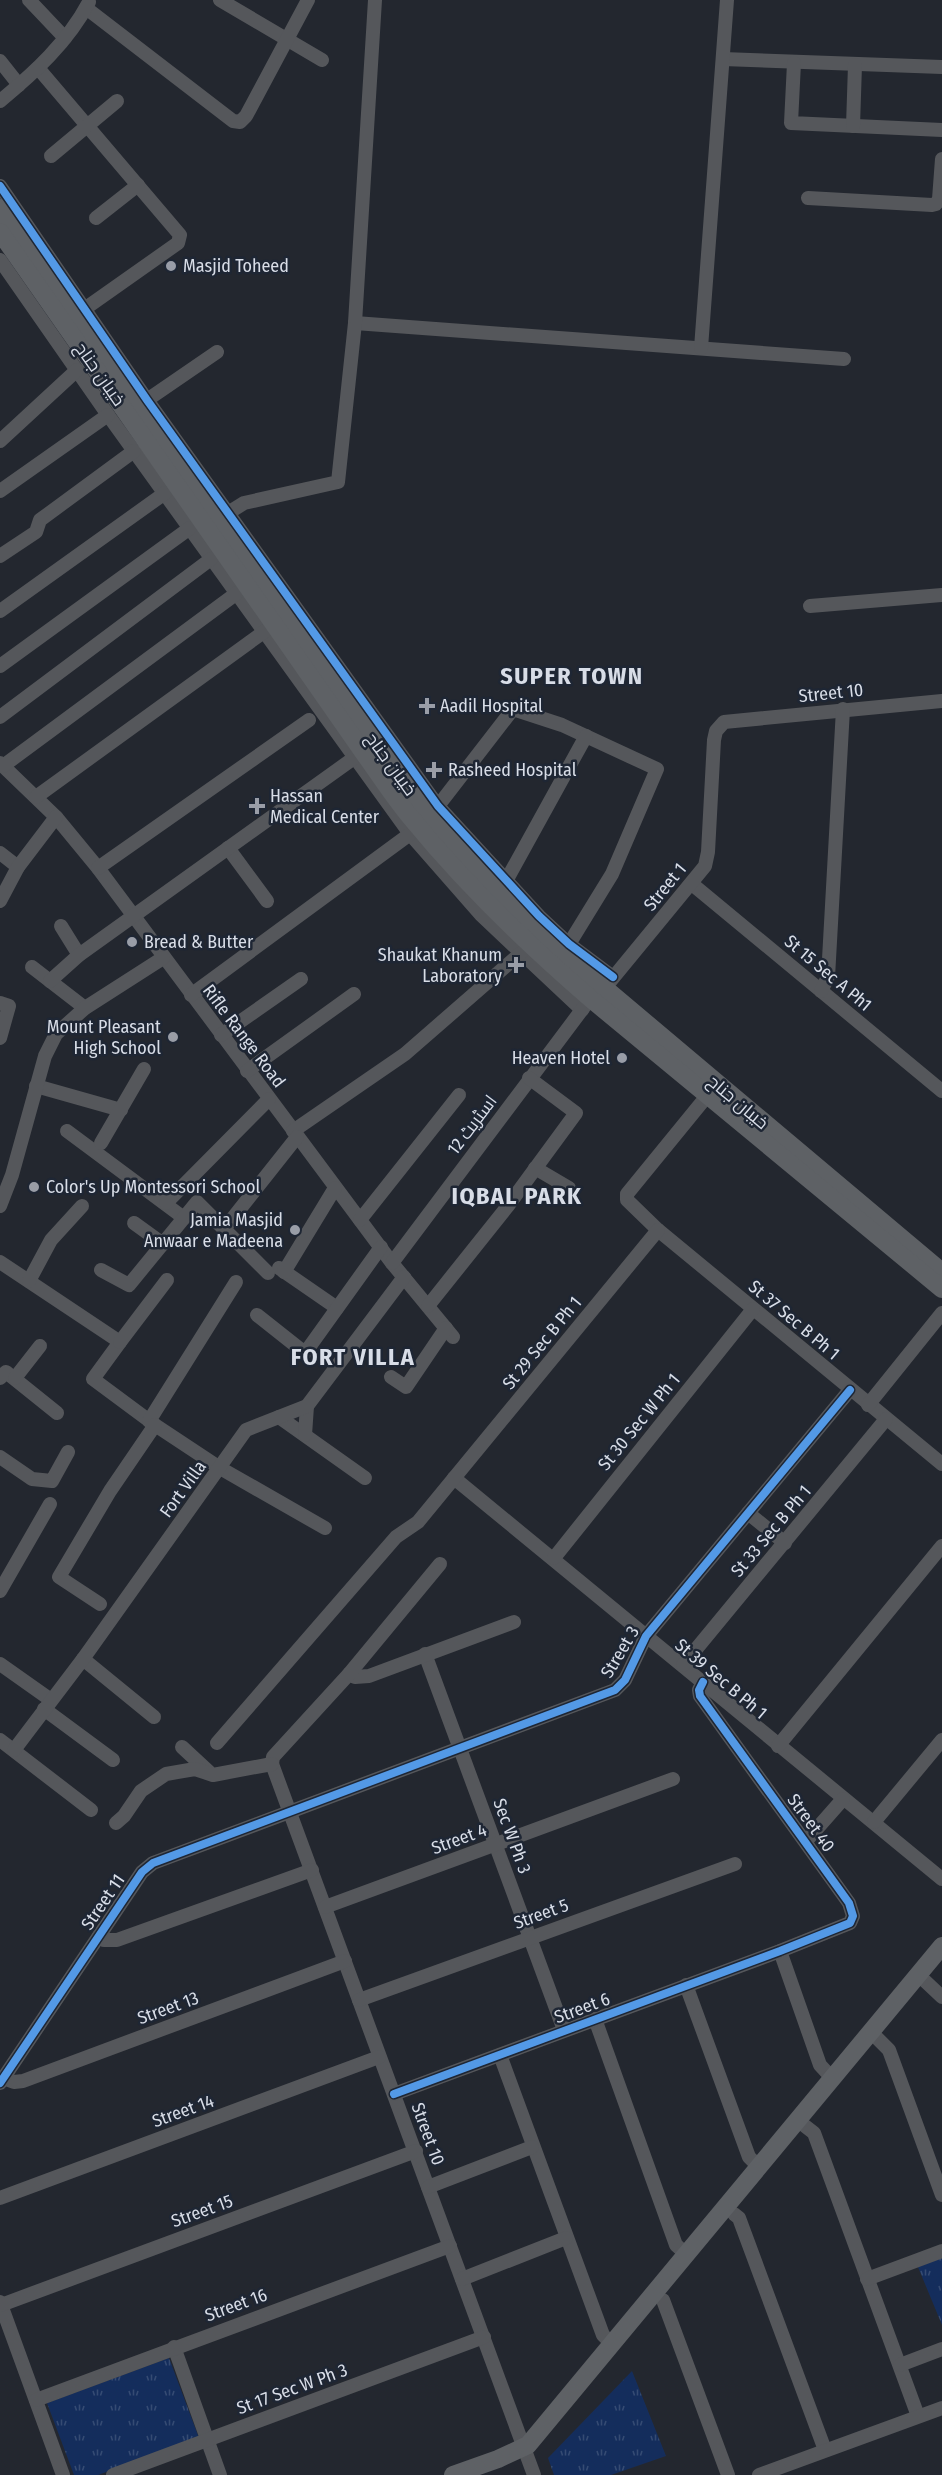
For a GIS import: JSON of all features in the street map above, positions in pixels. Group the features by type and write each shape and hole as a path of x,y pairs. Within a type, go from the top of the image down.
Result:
{"main road":[{"name":"خیبان جناح","path":"0,208 411,792 481,874 597,994 707,1096 942,1288"},
{"name":"خیبان جناح","path":"0,232 410,817 491,907 535,950 597,994 942,1272"},
{"path":"482,2475 526,2453 758,2166 942,1946"},
{"path":"453,2475 536,2451 942,1960"}],"street":[{"path":"29,0 65,38"},
{"path":"0,101 38,68 65,38 88,4 233,121 240,122 246,116 308,0"},
{"path":"228,513 244,503 338,482 355,323 375,0"},
{"path":"701,348 727,0"},
{"path":"224,1 322,60"},
{"path":"723,59 942,67"},
{"path":"0,62 20,85"},
{"path":"794,63 791,123 942,130"},
{"path":"853,126 855,65"},
{"path":"38,68 181,238 171,249 83,309"},
{"path":"51,156 117,101"},
{"path":"808,198 936,204 939,199 942,159"},
{"path":"96,218 138,185"},
{"path":"0,186 147,400 438,806 569,944 597,994"},
{"path":"0,260 108,415 410,834 481,915 521,953 597,994"},
{"path":"355,323 844,359"},
{"path":"147,400 217,352"},
{"path":"0,441 77,369"},
{"path":"0,491 108,415"},
{"path":"0,556 36,532 40,520 135,452"},
{"path":"0,611 165,493"},
{"path":"0,666 190,528"},
{"path":"0,717 211,559"},
{"path":"2,764 237,593"},
{"path":"810,606 942,595"},
{"path":"36,797 265,631"},
{"name":"Street 10","path":"723,722 942,701"},
{"path":"438,806 513,709 586,736 657,769 612,874 569,944"},
{"path":"821,991 828,977 843,709"},
{"path":"98,868 309,720"},
{"name":"Street 1","path":"597,994 692,884 707,860 714,740 716,731 723,722"},
{"path":"506,880 586,736"},
{"path":"50,981 79,955 354,758"},
{"name":"Rifle Range Road","path":"2,764 56,817 98,868 335,1188 392,1263 450,1333 406,1387 391,1377"},
{"path":"0,902 18,867 56,817"},
{"path":"191,995 410,834"},
{"path":"228,848 267,901"},
{"path":"0,854 18,867"},
{"name":"St 15 Sec A Ph1","path":"692,884 941,1089"},
{"path":"61,926 79,955"},
{"path":"224,1229 295,1134 405,1054 521,953"},
{"path":"0,1206 6,1172 45,1056 56,1034 85,1008 163,958"},
{"path":"32,967 85,1008"},
{"path":"221,1035 301,979"},
{"path":"247,1071 354,994"},
{"name":"اسٹریٹ 12","path":"392,1263 529,1078 597,994"},
{"path":"0,1003 9,1006 0,1038"},
{"path":"101,1143 144,1069"},
{"path":"428,1306 507,1207 576,1113 529,1078"},
{"path":"36,1086 121,1110"},
{"path":"360,1220 459,1095"},
{"name":"St 37 Sec B Ph 1","path":"707,1096 627,1194 627,1200 658,1230 942,1464"},
{"path":"166,1203 269,1100"},
{"path":"68,1131 184,1218"},
{"path":"535,1168 569,1188"},
{"path":"276,1271 335,1188"},
{"path":"102,1270 129,1285 197,1202 224,1229 276,1271 338,1308"},
{"path":"29,1281 51,1240 82,1206"},
{"path":"134,1223 163,1244"},
{"name":"St 29 Sec B Ph 1","path":"216,1743 396,1537 418,1522 658,1230"},
{"path":"257,1315 305,1353 381,1247"},
{"path":"0,1262 120,1342"},
{"path":"305,1435 307,1406 404,1277"},
{"path":"167,1280 93,1379 152,1423 220,1468 325,1528"},
{"path":"100,1604 58,1577 236,1282"},
{"name":"St 30 Sec W Ph 1","path":"554,1558 753,1309"},
{"path":"868,1405 942,1313"},
{"path":"15,1378 40,1346"},
{"path":"0,1378 6,1372 57,1413"},
{"name":"Street 3","path":"290,1813 611,1694 625,1680 646,1636 850,1390"},
{"name":"Fort Villa","path":"14,1750 83,1659 246,1430 307,1406"},
{"path":"279,1417 365,1478"},
{"name":"St 33 Sec B Ph 1","path":"683,1665 886,1419"},
{"path":"0,1457 32,1479 52,1481 68,1452"},
{"name":"St 39 Sec B Ph 1","path":"454,1478 942,1879"},
{"path":"0,1591 4,1576 50,1504"},
{"path":"748,1513 785,1543"},
{"path":"778,1746 942,1546"},
{"path":"116,1823 124,1816 141,1791 166,1774 195,1769 213,1775 272,1764 273,1757 349,1674 440,1564"},
{"path":"349,1674 355,1677 369,1676 514,1622"},
{"name":"Sec W Ph 3","path":"426,1654 564,2030"},
{"path":"83,1659 154,1717"},
{"path":"0,1664 113,1760"},
{"name":"Street 40","path":"704,1682 699,1690 707,1707 806,1841 849,1903 853,1916 846,1926 780,1951"},
{"path":"0,1740 91,1810"},
{"path":"874,1822 942,1740"},
{"path":"182,1747 213,1775"},
{"name":"Street 10","path":"272,1764 534,2475"},
{"name":"Street 4","path":"325,1907 673,1779"},
{"path":"806,1841 843,1799"},
{"name":"Street 11","path":"2,2080 142,1872 153,1863 290,1813"},
{"name":"Street 5","path":"359,2000 735,1864"},
{"path":"99,1936 104,1940 117,1940 312,1870"},
{"path":"780,1951 820,2065 832,2078"},
{"name":"Street 6","path":"394,2094 780,1951"},
{"name":"Street 13","path":"2,2080 14,2082 23,2080 345,1961"},
{"path":"925,1981 942,1997"},
{"path":"686,1986 749,2157 758,2166"},
{"path":"595,2019 676,2245 686,2254"},
{"path":"877,2038 889,2050 942,2195"},
{"path":"500,2055 603,2335 612,2344"},
{"name":"Street 14","path":"0,2198 380,2057"},
{"path":"805,2126 814,2133 918,2416"},
{"path":"428,2187 532,2147"},
{"name":"Street 15","path":"1,2304 416,2151"},
{"path":"734,2214 739,2218 825,2450"},
{"path":"462,2279 566,2238"},
{"name":"Street 16","path":"36,2400 450,2246"},
{"path":"867,2279 942,2251"},
{"path":"663,2300 728,2475"},
{"path":"1,2304 63,2475"},
{"name":"St 17 Sec W Ph 3","path":"112,2475 484,2337"},
{"path":"174,2347 220,2475"},
{"path":"900,2365 942,2349"},
{"path":"759,2475 797,2469 825,2450 942,2408"}],"green space":[{"path":"942,2258 942,2325 918,2267"},
{"path":"169,2358 199,2438 98,2475 74,2475 47,2403"},
{"path":"632,2371 666,2456 611,2475 554,2475 548,2458"}],"cycle path":[{"path":"0,186 147,400 438,806 539,916 569,944 613,977"},
{"path":"0,2083 142,1872 153,1863 615,1690 625,1680 646,1636 850,1390"},
{"path":"394,2094 850,1923 853,1916 849,1903 700,1696 699,1690 703,1682"}],"place":[{"name":"Masjid Toheed","path":"171,266"},
{"name":"Aadil Hospital","path":"427,706"},
{"name":"Rasheed Hospital","path":"434,770"},
{"name":"Hassan Medical Center","path":"257,806"},
{"name":"Bread & Butter","path":"132,942"},
{"name":"Shaukat Khanum Laboratory","path":"516,965"},
{"name":"Mount Pleasant High School","path":"173,1037"},
{"name":"Heaven Hotel","path":"622,1058"},
{"name":"Color's Up Montessori School","path":"34,1187"},
{"name":"Jamia Masjid Anwaar e Madeena","path":"295,1230"}],"district":[{"name":"SUPER TOWN","path":"572,676"},
{"name":"IQBAL PARK","path":"517,1196"},
{"name":"FORT VILLA","path":"353,1357"}]}
